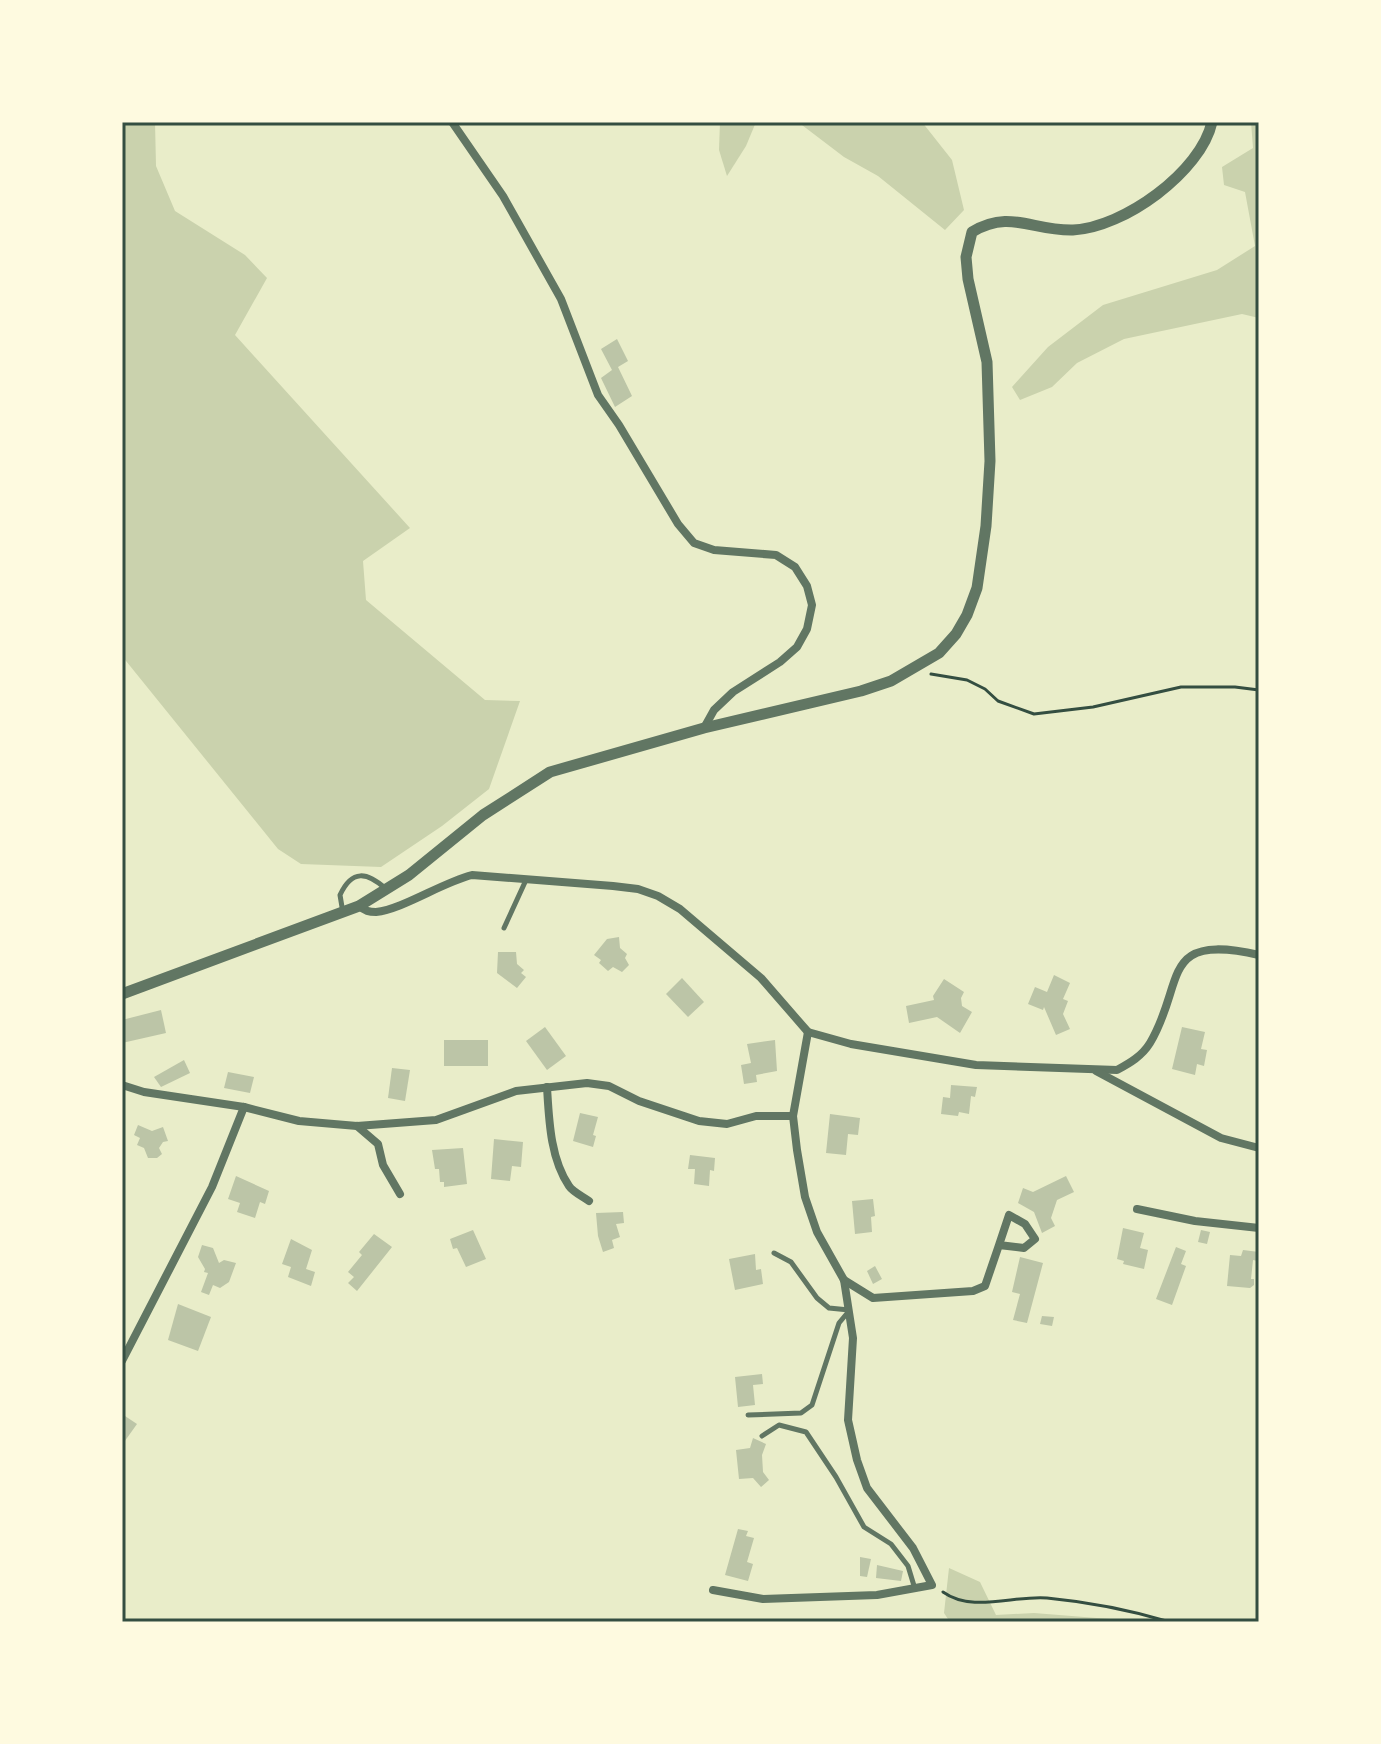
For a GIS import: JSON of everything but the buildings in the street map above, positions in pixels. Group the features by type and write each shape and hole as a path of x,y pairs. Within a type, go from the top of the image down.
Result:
{"street":[{"path":"452,122 503,196 561,299 598,395 678,524 694,543 714,550 776,555 795,567 807,586 812,605 807,629 797,647 780,662 733,692 714,710 704,728"},
{"path":"122,994 359,906 387,889 483,815 550,772 704,728 861,691 917,668 939,653 962,625 977,588 983,556 990,461 987,362 966,257 972,232 989,222 1008,220 1052,229 1077,230 1104,224 1156,195 1195,155 1210,132 1212,122"},
{"path":"359,906 365,911 380,912 451,880 472,875 638,889 680,909 761,978 808,1032 851,1044 976,1065 1117,1070 1135,1060 1150,1044 1176,972 1184,961 1211,948 1259,955"},
{"path":"713,1590 763,1599 877,1595 932,1585 913,1548 867,1488 848,1420 853,1338 850,1311 844,1280 817,1232 805,1197 793,1116 808,1032"},
{"path":"1096,1071 1221,1138 1259,1148"},
{"path":"122,1085 144,1092 244,1107 299,1121 357,1126 436,1120 516,1091 587,1083 609,1086 639,1101 699,1121 727,1124 756,1116 793,1116"},
{"path":"547,1087 555,1151 569,1187 589,1201"},
{"path":"122,1361 212,1187 244,1107"},
{"path":"357,1126 378,1144 383,1165 400,1194"},
{"path":"1137,1209 1195,1221 1259,1228"},
{"path":"844,1280 873,1298 973,1291 985,1286 1009,1215 1025,1224 1035,1239 1024,1248 999,1245"}],"lane":[{"path":"343,913 340,895 350,880 360,875 366,876 387,889"},
{"path":"504,928 526,879"},
{"path":"774,1253 791,1262 817,1298 829,1308 850,1311"},
{"path":"748,1415 801,1413 812,1405 839,1323 850,1311"},
{"path":"762,1436 779,1425 806,1432 864,1527 891,1544 908,1566 915,1590"}],"path":[{"path":"917,668 933,675 967,680 1011,707 1034,714 1093,707 1181,687 1259,690"},
{"path":"932,1585 950,1598 975,1602 1042,1597 1124,1610 1170,1622"}],"green space":[{"path":"122,122 155,122 156,166 175,211 245,255 267,278 235,335 410,528 363,561 366,600 485,700 520,701 489,789 442,826 381,867 301,864 278,849 122,656"},
{"path":"720,122 756,122 746,146 727,176 719,150"},
{"path":"798,122 922,122 952,160 964,210 945,230 878,176 844,157"},
{"path":"1251,122 1259,122 1259,318 1242,314 1124,339 1077,363 1052,387 1020,400 1012,387 1048,347 1103,305 1217,270 1255,246 1245,192 1224,185 1222,167 1253,148"},
{"path":"949,1568 980,1582 996,1615 1034,1613 1147,1622 950,1622 944,1613"}]}
